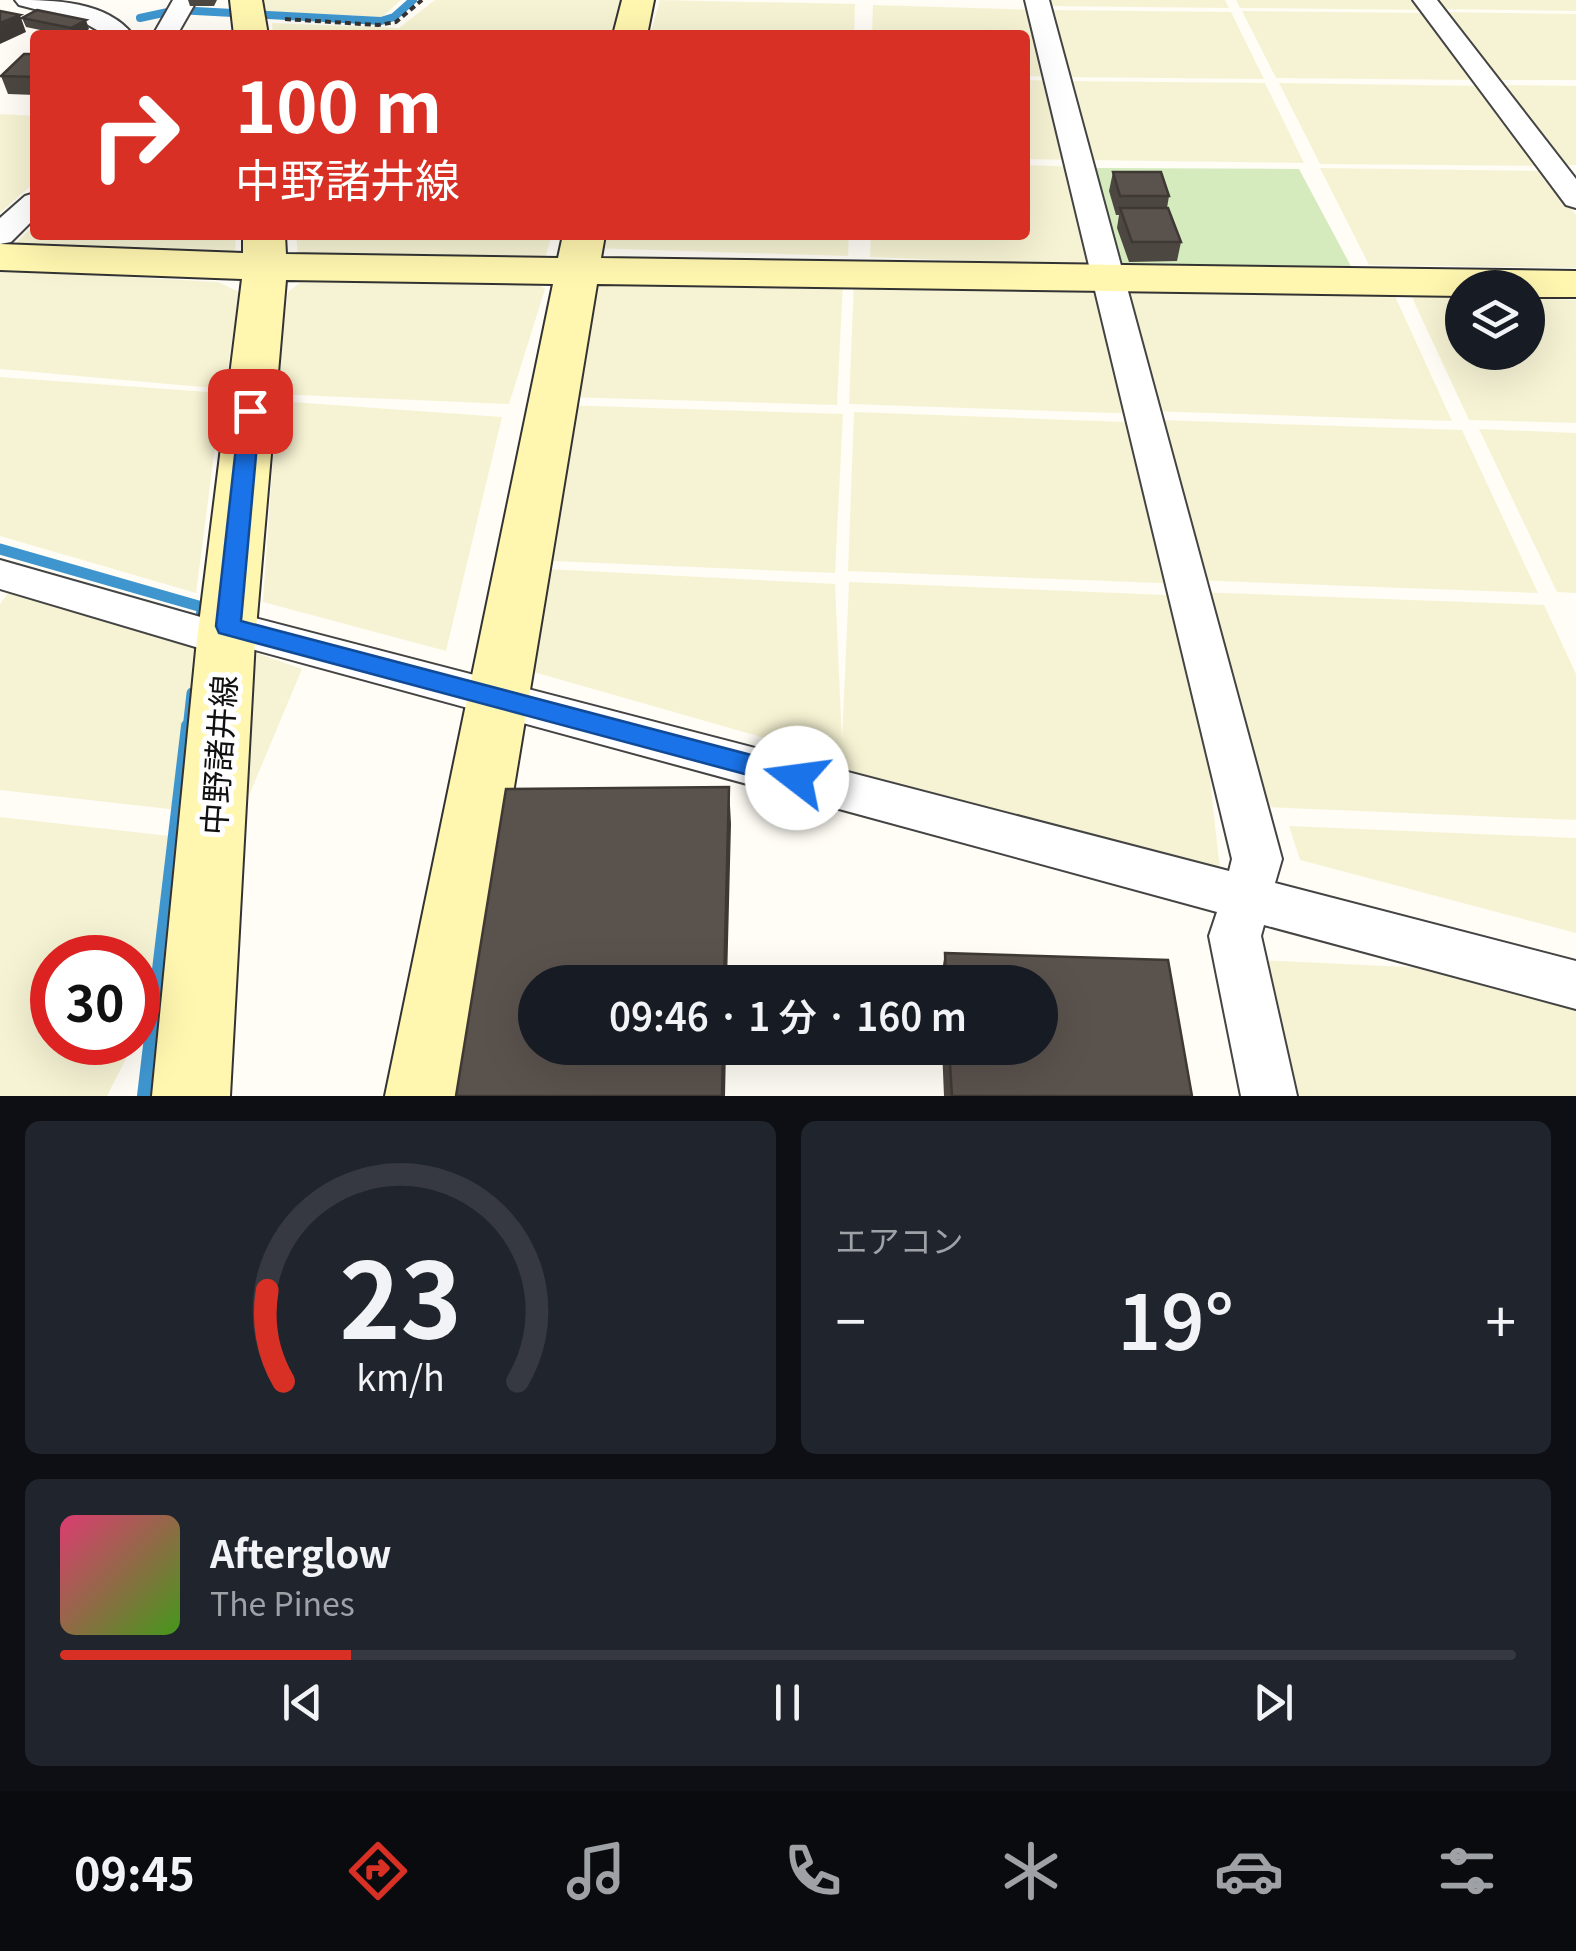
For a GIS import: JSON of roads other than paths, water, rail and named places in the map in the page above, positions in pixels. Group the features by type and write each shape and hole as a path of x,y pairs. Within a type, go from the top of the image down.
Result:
{"street":[{"path":"27,0 70,4 116,30"},
{"path":"167,30 185,0"},
{"path":"631,30 638,0"},
{"path":"1037,0 1251,878 1235,936 1269,1096"},
{"path":"1425,0 1576,199"},
{"path":"0,235 30,207"},
{"path":"0,257 265,251 580,252 1106,276 1576,284"},
{"name":"中野諸井線","path":"190,1096 227,633 265,251"},
{"path":"424,1096 580,252"},
{"path":"0,574 227,633 1251,878 1576,985"}],"waterway":[{"path":"140,18 177,10 381,21 394,17 413,0"},
{"path":"0,549 202,607 201,620"},
{"path":"188,729 192,693"},
{"path":"144,1096 188,726"}]}
